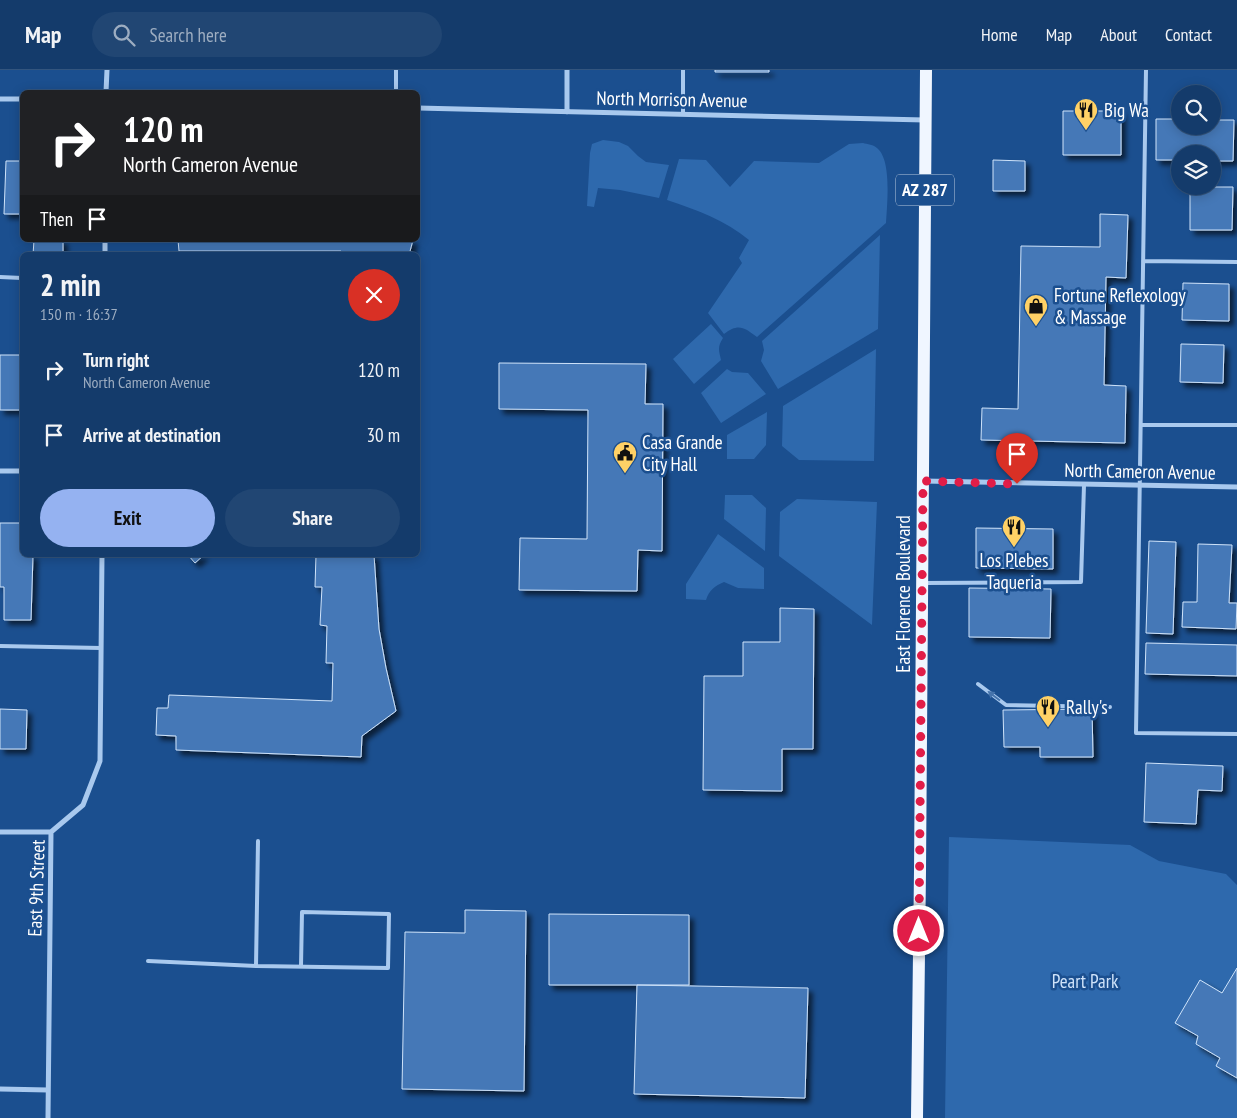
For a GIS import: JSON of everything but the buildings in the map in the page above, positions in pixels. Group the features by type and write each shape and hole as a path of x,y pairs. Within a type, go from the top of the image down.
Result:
{"main road":[{"name":"East Florence Boulevard","path":"917,1118 926,70"}],"street":[{"path":"106,70 106,90"},
{"path":"567,70 567,112"},
{"path":"0,99 20,100"},
{"name":"North Morrison Avenue","path":"420,108 925,120"},
{"path":"0,471 20,471"},
{"name":"North Cameron Avenue","path":"923,481 1237,487"},
{"name":"East 9th Street","path":"48,1118 51,832 83,805 100,761 102,557"},
{"path":"0,832 51,832"},
{"path":"0,1089 48,1090"}],"lane":[{"path":"396,70 396,90"},
{"path":"683,70 683,114"},
{"path":"1146,70 1136,733 1237,734"},
{"path":"1143,260 1237,262"},
{"path":"0,277 20,278"},
{"path":"1141,425 1237,425"},
{"path":"922,583 1082,582 1084,485"},
{"path":"0,646 101,648"},
{"path":"978,684 1006,705 1110,707"},
{"path":"256,966 258,841"},
{"path":"148,961 256,966 388,968 390,914 302,912 301,966"}],"green space":[{"path":"603,140 619,142 628,146 646,162 669,165 659,198 620,190 598,188 594,207 587,206 592,144"},
{"path":"863,143 877,148 885,162 888,183 886,223 757,337 745,329 737,327 724,334 708,313 742,263 739,258 749,240 720,221 667,200 679,159 706,160 730,187 754,161 819,163 849,144"},
{"path":"880,235 878,329 778,389 761,361 764,350 762,341"},
{"path":"711,324 723,338 719,347 721,360 694,384 673,359"},
{"path":"876,349 874,461 799,460 782,446 783,406"},
{"path":"727,369 732,372 748,373 766,394 721,423 701,393"},
{"path":"767,412 766,445 754,459 727,459 727,435"},
{"path":"725,495 752,495 766,508 765,551 724,519"},
{"path":"797,499 877,502 872,625 779,556 780,512"},
{"path":"718,534 764,568 764,589 738,588 724,582 713,589 706,600 686,599 686,584"},
{"name":"Peart Park","path":"949,837 1130,845 1159,861 1226,874 1237,885 1237,1118 945,1118"}],"place":[{"name":"Big Wa","path":"1086,131"},
{"name":"Fortune Reflexology & Massage","path":"1036,327"},
{"name":"Casa Grande City Hall","path":"625,474"},
{"name":"Los Plebes Taqueria","path":"1014,548"},
{"name":"Rally's","path":"1048,728"}],"route":[{"path":"919,931 923,481 1017,484"}]}
